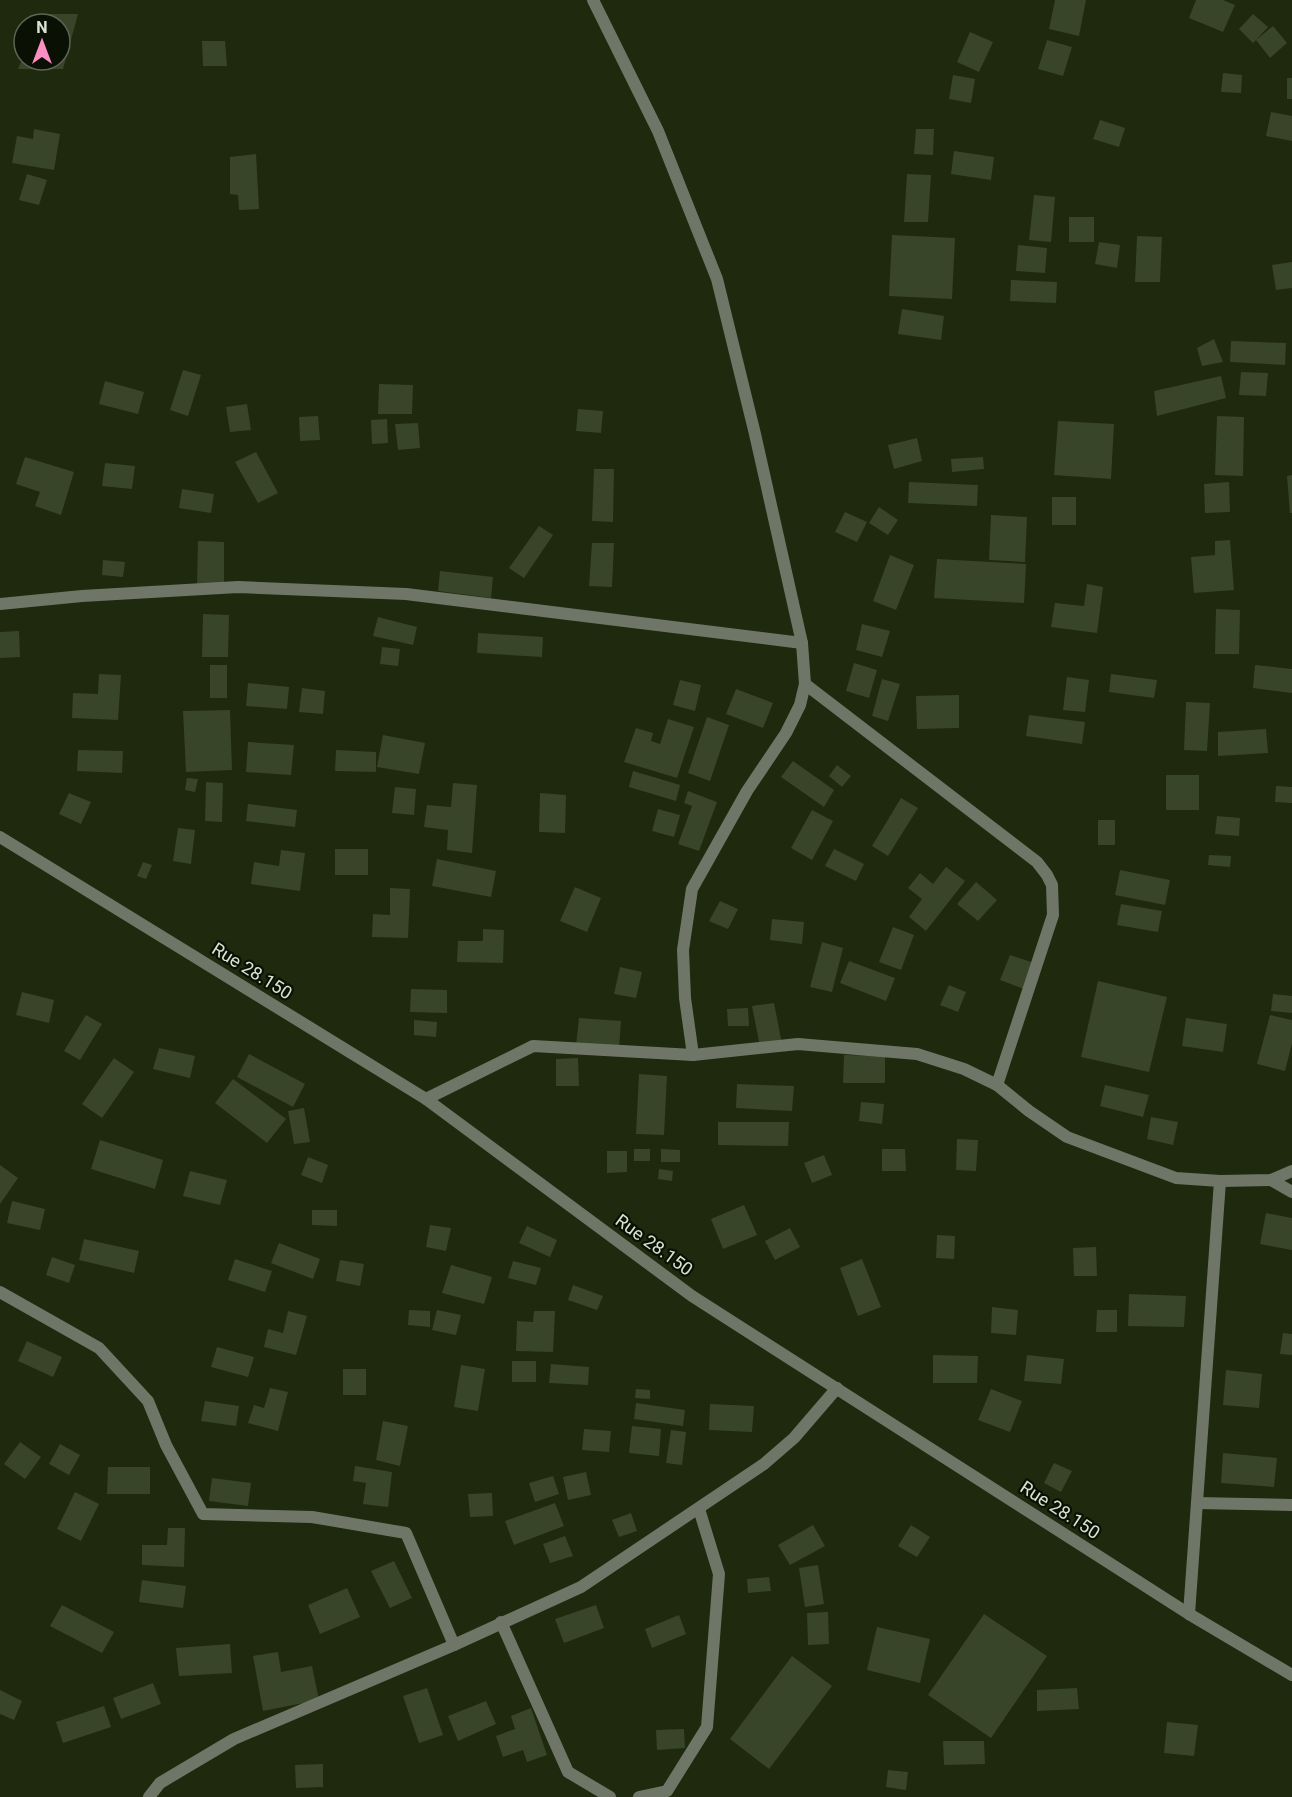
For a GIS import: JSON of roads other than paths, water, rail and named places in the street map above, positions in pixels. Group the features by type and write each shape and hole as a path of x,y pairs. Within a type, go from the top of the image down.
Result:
{"street":[{"path":"593,0 658,132 717,279 802,643 805,684 800,705 786,734 747,791 692,889 682,950 693,1055"},
{"path":"0,604 82,596 238,587 394,594 802,643"},
{"path":"805,684 1037,862 1052,885 1053,915 997,1085"},
{"name":"Rue 28.150","path":"0,837 426,1099 692,1296 1189,1614 1292,1675"},
{"path":"426,1099 533,1046 693,1055 798,1044 917,1054 964,1069 997,1085 1067,1137 1176,1178 1220,1181 1271,1180 1292,1171"},
{"path":"1271,1180 1292,1192"},
{"path":"1189,1614 1220,1181"},
{"path":"0,1292 99,1348 148,1401 166,1445 203,1514 312,1517 406,1533 453,1645"},
{"path":"149,1797 160,1783 234,1738 453,1645 581,1587 764,1464 794,1438 837,1388"},
{"path":"1197,1503 1292,1505"},
{"path":"639,1797 672,1794 706,1727 719,1574 699,1509"},
{"path":"501,1622 568,1772 610,1797"}]}
